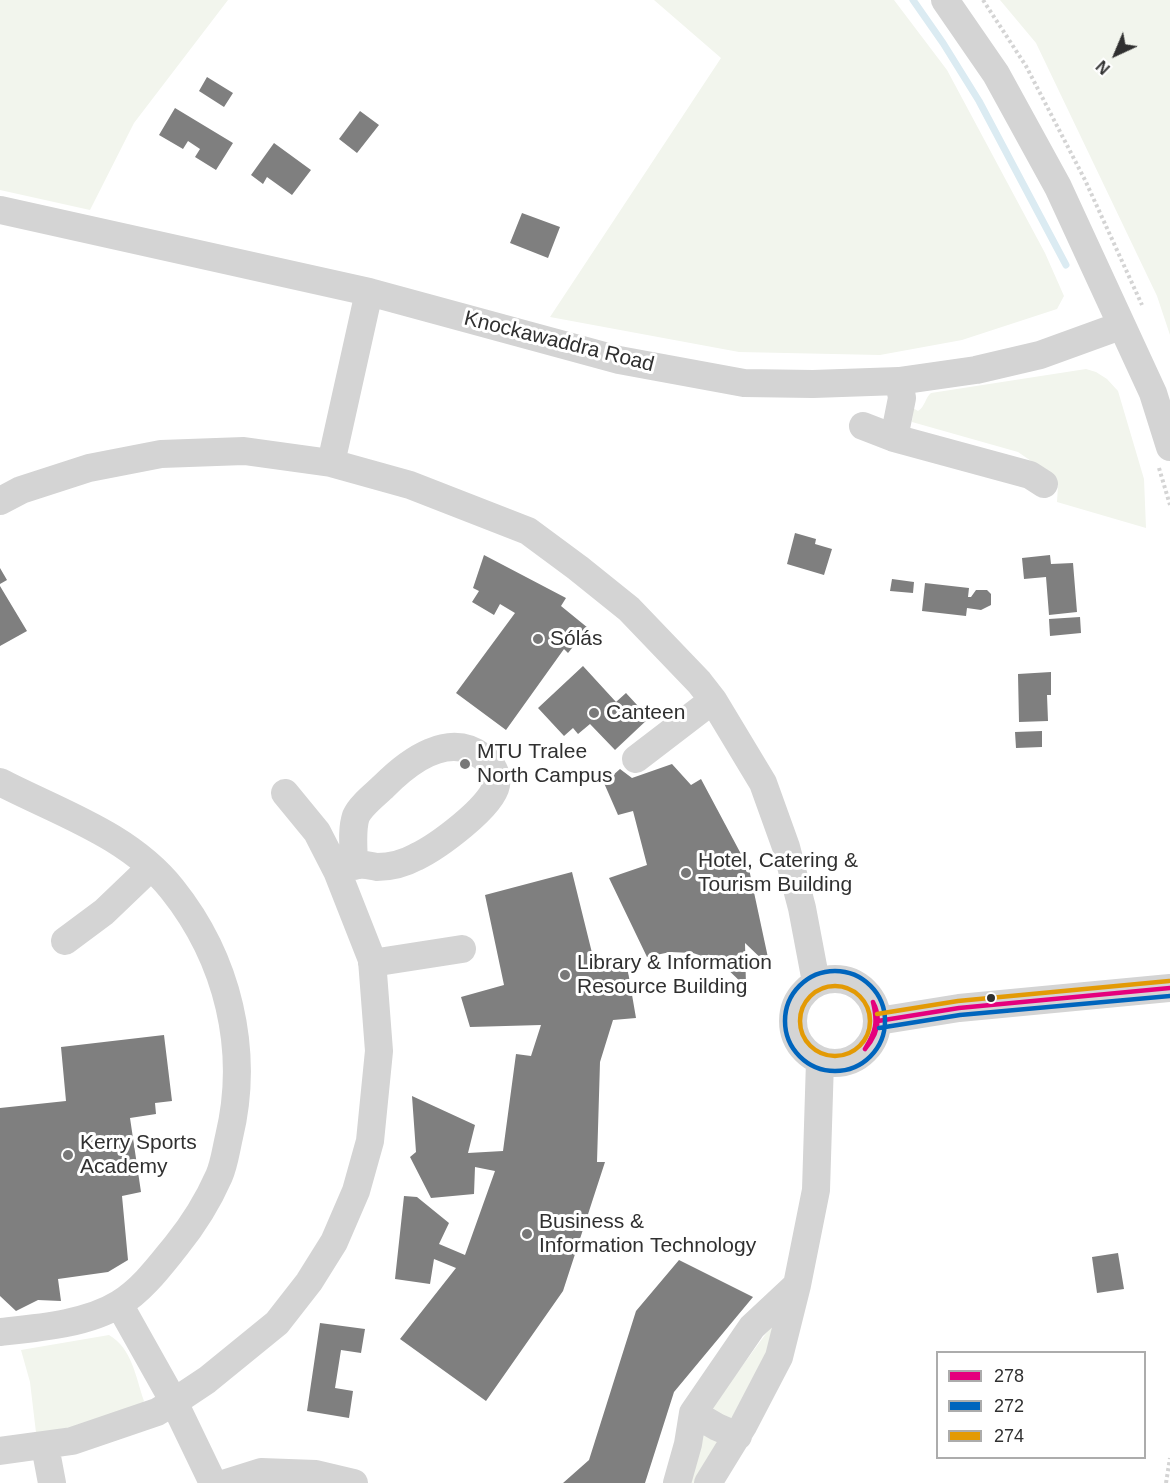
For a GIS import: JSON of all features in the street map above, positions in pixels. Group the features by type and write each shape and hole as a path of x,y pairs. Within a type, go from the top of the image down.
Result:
{"street":[{"path":"945,0 996,74 1058,187 1120,326 1153,393 1170,447"},
{"name":"Knockawaddra Road","path":"0,210 369,292 620,360 744,382 813,384 899,381 976,370 1040,355 1120,326"},
{"path":"332,463 369,292"},
{"path":"894,438 902,398 899,381"},
{"path":"863,426 894,438 1030,476 1044,484"},
{"path":"0,501 21,490 89,468 161,454 244,451 332,463 410,485 528,531 629,609 699,682 713,700 763,783 786,848 802,908 816,982"},
{"path":"636,759 713,700"},
{"path":"445,747 473,749 488,760 495,772 496,784 492,795 473,818 417,857 398,865 345,868 357,813 400,771 420,756 445,747"},
{"path":"0,782 101,830 139,855 172,889 201,931 219,969 228,996 232,1019 238,1083 235,1112 220,1174 201,1212 149,1279 119,1304 97,1314 54,1325 0,1332"},
{"path":"0,1451 72,1441 157,1412 174,1402 207,1380 277,1323 309,1282 334,1242 356,1191 370,1141 379,1051 372,963 345,868 285,793"},
{"path":"65,941 104,912 151,867"},
{"path":"372,963 462,949"},
{"path":"834,978 849,980 872,998 878,1021 872,1043 858,1057 835,1064 820,1061 804,1050 799,1043 792,1021 798,998 816,982 834,978"},
{"path":"878,1021 959,1008 1170,988"},
{"path":"712,1481 779,1357 797,1285 816,1190 820,1061"},
{"path":"677,1483 688,1444 693,1413 752,1327 797,1285"},
{"path":"119,1304 174,1402 213,1483"},
{"path":"693,1413 738,1436"},
{"path":"45,1446 52,1483"},
{"path":"226,1483 261,1472 316,1474 354,1483"}],"path":[{"path":"1166,1483 1170,1458"}],"shaded area":[{"path":"0,0 228,0 134,123 90,210 0,190"},
{"path":"654,0 894,0 947,70 1045,253 1064,296 1057,309 962,340 880,355 739,352 550,317 721,58"},
{"path":"1000,0 1170,0 1170,335 1157,296 1036,43"},
{"path":"1086,369 1107,379 1118,391 1144,479 1146,528 1057,502 1058,485 1044,470 1018,452 912,422 913,408 918,411 931,393"},
{"path":"787,1305 740,1413 725,1423 712,1407"},
{"path":"109,1335 117,1341 128,1356 144,1401 138,1409 37,1441 30,1382 21,1350"},
{"path":"699,1428 725,1439 696,1483 687,1483"}],"building":[{"path":"207,77 233,93 224,107 199,91"},
{"path":"175,108 233,143 216,170 195,157 200,149 188,141 183,149 159,135"},
{"path":"360,111 379,125 357,153 339,139"},
{"path":"274,143 311,170 292,195 267,177 263,184 251,175"},
{"path":"522,213 560,227 548,258 510,243"},
{"path":"795,533 816,539 815,544 832,549 824,575 787,564"},
{"name":"Sólás","path":"484,555 566,598 561,606 588,628 568,653 564,649 506,730 456,693 515,613 500,604 494,615 472,602 479,591 473,588"},
{"path":"1050,555 1051,564 1073,563 1077,612 1049,615 1046,577 1024,579 1022,558"},
{"path":"0,568 7,580 0,584"},
{"path":"892,579 914,582 913,593 890,591"},
{"path":"925,583 969,588 968,597 971,597 976,590 987,590 991,594 991,605 981,610 967,608 966,616 922,611"},
{"path":"0,586 27,631 0,646"},
{"path":"1080,617 1081,633 1050,636 1049,619"},
{"name":"Canteen","path":"583,666 616,702 626,693 649,718 615,750 590,724 578,734 573,728 564,736 538,708"},
{"path":"1051,672 1051,695 1047,695 1048,721 1019,722 1018,674"},
{"path":"1042,731 1042,747 1016,748 1015,732"},
{"name":"Hotel, Catering & Tourism Building","path":"672,764 691,785 701,779 749,869 770,967 745,943 746,987 720,962 693,953 670,952 647,957 609,878 647,865 633,811 618,815 604,783 620,769 632,778"},
{"name":"Business & Information Technology","path":"572,872 595,965 626,960 636,1018 613,1020 600,1062 597,1162 605,1162 563,1291 486,1401 400,1339 456,1268 434,1259 430,1284 395,1279 404,1196 417,1197 449,1223 439,1244 465,1255 495,1171 475,1167 474,1194 431,1198 410,1157 416,1152 412,1096 475,1125 468,1153 503,1151 516,1054 531,1056 541,1025 470,1027 461,997 504,985 485,895"},
{"name":"Kerry Sports Academy","path":"164,1035 172,1101 155,1103 156,1114 130,1118 141,1192 122,1196 128,1260 108,1272 58,1279 61,1301 38,1300 16,1311 0,1296 0,1108 66,1101 61,1047"},
{"path":"1118,1253 1124,1289 1097,1293 1092,1257"},
{"path":"679,1260 753,1297 674,1392 645,1483 563,1483 589,1460 636,1311"},
{"path":"320,1323 365,1329 361,1353 341,1350 335,1388 353,1391 349,1418 307,1411"}],"waterway":[{"path":"913,0 979,101 1066,265"}],"transit line":[{"name":"272","path":"835,971 854,975 870,986 881,1002 885,1021 881,1040 870,1056 854,1067 835,1071 816,1067 800,1056 789,1040 785,1021 789,1002 800,986 816,975 835,971"},
{"name":"274","path":"877,1014 958,1001 1169,981"},
{"name":"274","path":"835,986 848,989 860,996 867,1008 870,1021 867,1034 860,1046 848,1053 835,1056 822,1053 810,1046 803,1034 800,1021 803,1008 810,996 822,989 835,986"},
{"name":"278","path":"878,1021 959,1008 1170,988"},
{"name":"272","path":"879,1028 960,1015 1170,996"},
{"name":"278","path":"865,1049 875,1027 873,1002"},
{"name":"278","path":"865,1049 877,1027 876,1008 873,1002"}],"place":[{"name":"Sólás","path":"538,639"},
{"name":"Canteen","path":"594,713"},
{"name":"MTU Tralee North Campus","path":"465,764"},
{"name":"Hotel, Catering & Tourism Building","path":"686,873"},
{"name":"Library & Information Resource Building","path":"565,975"},
{"name":"Kerry Sports Academy","path":"68,1155"},
{"name":"Business & Information Technology","path":"527,1234"}]}
